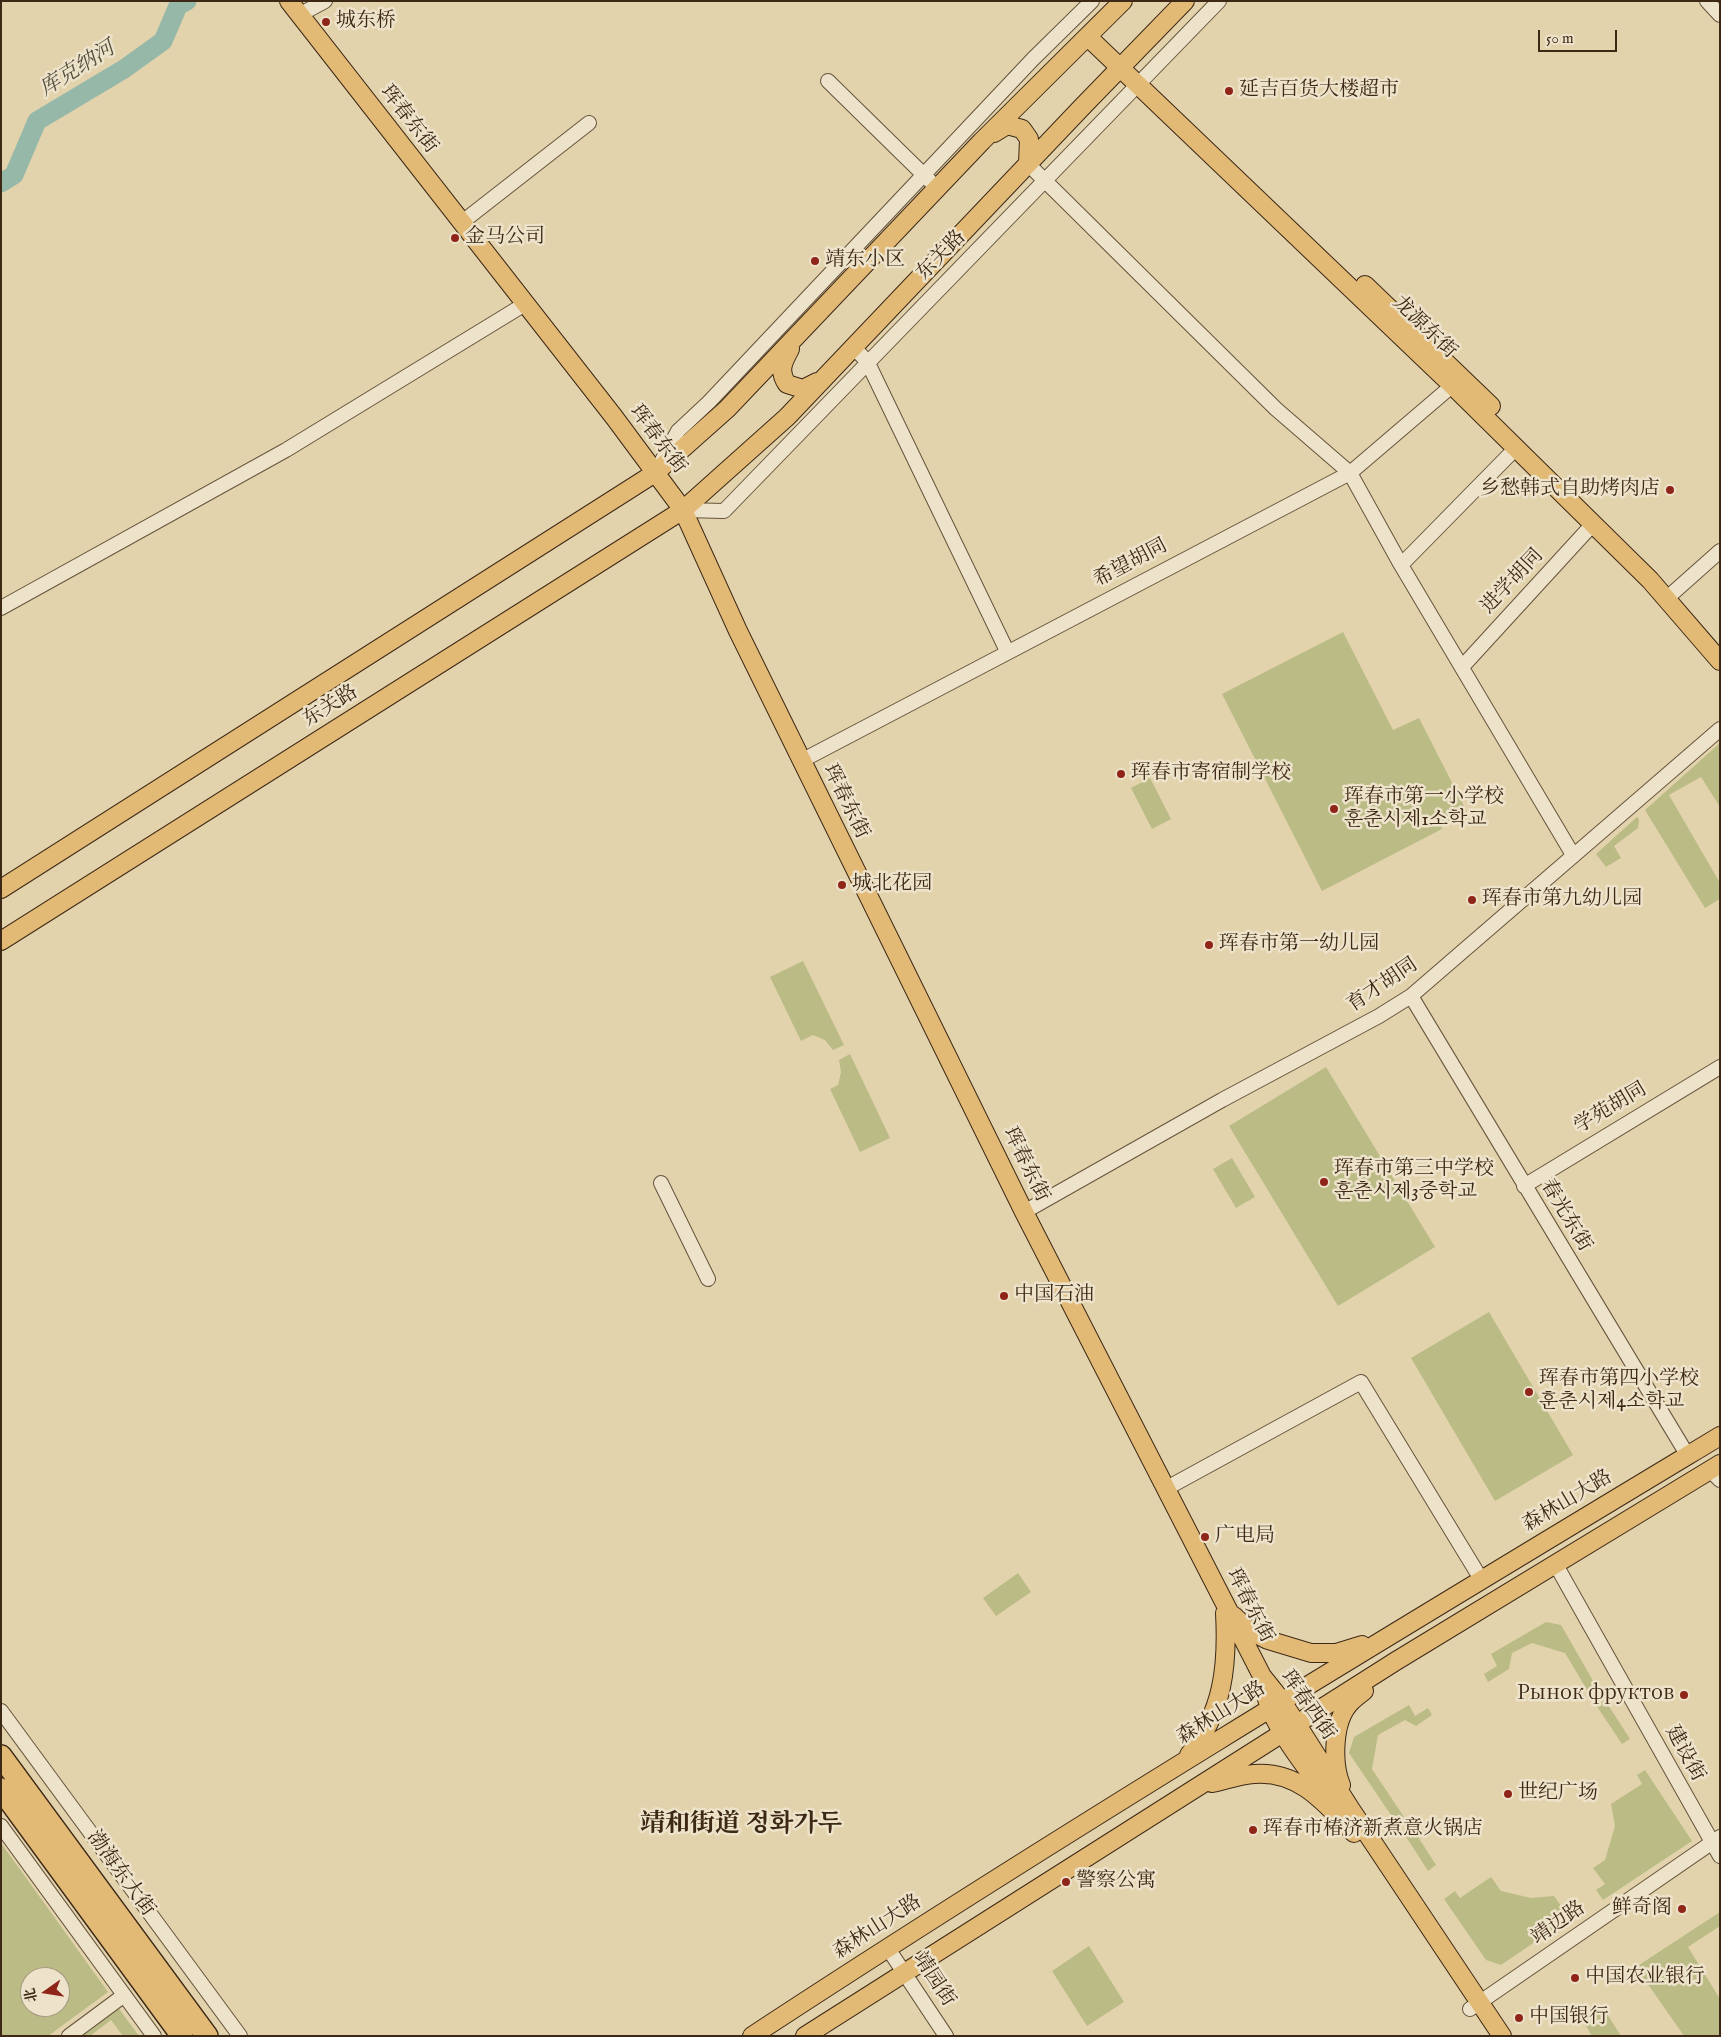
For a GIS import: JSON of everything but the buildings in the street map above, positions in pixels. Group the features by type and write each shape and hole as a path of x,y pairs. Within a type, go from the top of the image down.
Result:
{"highway":[{"name":"渤海东大街","path":"1,1756 207,2036"},
{"path":"1,1789 182,2036"}],"main road":[{"name":"东关路","path":"1,889 655,472 727,409 982,141 1123,1"},
{"name":"东关路","path":"1,941 683,510 764,439 1185,1"},
{"name":"珲春东街","path":"294,8 683,510 738,632 1024,1212 1262,1676"},
{"name":"龙源东街","path":"1097,27 1125,64 1457,382 1659,572 1670,595 1720,661"},
{"path":"982,141 1002,127 1018,126 1026,133 1029,139 1028,164"},
{"path":"797,336 781,366 781,373 787,384 803,389 827,374"},
{"name":"龙源东街","path":"1457,382 1516,448 1720,644"},
{"name":"森林山大路","path":"752,2036 887,1947 1276,1705 1481,1579 1720,1436"},
{"path":"805,2036 1396,1661 1716,1471"},
{"path":"1225,1607 1250,1631 1268,1640 1312,1652 1336,1653 1386,1638"},
{"path":"1182,1764 1204,1736 1213,1716 1225,1670 1225,1607"},
{"path":"1350,1808 1337,1774 1334,1754 1342,1718 1348,1705 1396,1661"},
{"name":"珲春西街","path":"1262,1676 1276,1705 1354,1833 1474,2006 1502,2036"},
{"name":"珲春西街","path":"1290,1728 1350,1808 1474,2006 1488,2036"},
{"path":"1197,1787 1264,1773 1294,1780 1322,1799 1354,1833"}],"street":[{"path":"294,8 326,1"},
{"path":"1093,1 1097,27"},
{"name":"东关路","path":"655,472 678,432 709,402 924,175 1093,1"},
{"name":"东关路","path":"683,510 724,511 1219,1"},
{"path":"1707,1 1720,15"},
{"path":"828,81 938,188"},
{"path":"461,223 589,123"},
{"path":"1028,164 1276,409 1350,472 1401,565 1573,855"},
{"path":"1,608 286,450 525,304"},
{"path":"854,347 868,363 1007,652"},
{"name":"希望胡同","path":"801,761 1350,472 1457,382"},
{"path":"1401,565 1516,448"},
{"name":"进学胡同","path":"1462,667 1593,524"},
{"path":"1670,595 1720,551"},
{"name":"育才胡同","path":"1024,1212 1213,1105 1379,1016 1411,996 1720,729"},
{"name":"春光东街","path":"1411,996 1688,1456"},
{"name":"学苑胡同","path":"1524,1186 1720,1067"},
{"path":"661,1183 708,1279"},
{"path":"1167,1488 1361,1382 1481,1579"},
{"name":"建设街","path":"1556,1565 1715,1840 1720,1856"},
{"name":"渤海东大街","path":"1,1711 240,2036"},
{"path":"1,1826 123,1996 154,2036"},
{"name":"靖边路","path":"1474,2006 1715,1840"},
{"name":"靖园街","path":"887,1947 946,2036"},
{"path":"69,2036 123,1996"}],"green space":[{"path":"1343,632 1393,730 1419,718 1467,812 1441,826 1442,829 1322,891 1222,694"},
{"path":"1720,743 1720,807 1701,777 1669,795 1720,883 1720,899 1705,908 1645,810"},
{"path":"1150,778 1171,819 1152,829 1131,788"},
{"path":"1637,817 1639,819 1638,828 1614,846 1621,858 1606,867 1596,854"},
{"path":"803,961 844,1045 833,1050 825,1040 813,1035 801,1041 770,977"},
{"path":"850,1054 890,1138 860,1152 830,1089 838,1085 841,1072 839,1060"},
{"path":"1326,1067 1435,1247 1338,1306 1229,1126"},
{"path":"1232,1158 1255,1197 1236,1208 1213,1169"},
{"path":"1489,1312 1573,1455 1495,1501 1411,1358"},
{"path":"1018,1573 1031,1592 996,1616 983,1598"},
{"path":"1546,1622 1561,1625 1600,1693 1592,1698 1565,1653 1532,1643 1512,1653 1509,1669 1488,1682 1484,1674 1497,1666 1491,1654"},
{"path":"1605,1700 1630,1739 1622,1744 1596,1705"},
{"path":"1409,1705 1415,1716 1428,1708 1432,1715 1416,1726 1405,1720 1378,1735 1372,1769 1406,1820 1397,1824 1349,1753 1354,1737"},
{"path":"1645,1770 1692,1841 1603,1900 1596,1890 1605,1884 1593,1868 1605,1860 1615,1826 1611,1804 1642,1784 1637,1775"},
{"path":"1411,1826 1436,1865 1428,1871 1403,1832"},
{"path":"1,1843 108,1992 48,2036 1,2036"},
{"path":"1491,1877 1501,1891 1531,1898 1554,1896 1564,1910 1569,1906 1575,1915 1501,1965 1486,1960 1444,1899 1455,1891 1460,1898"},
{"path":"1720,1912 1720,1926 1688,1947 1720,1999 1720,2036 1684,2036 1636,1967"},
{"path":"1089,1946 1124,2002 1087,2026 1052,1971"},
{"path":"117,2006 139,2036 123,2036 111,2020 90,2036 76,2036"},
{"path":"1602,2006 1621,2036 1592,2036 1582,2019"}],"waterway":[{"name":"库克纳河","path":"1,183 14,175 37,121 124,69 163,41 178,6 187,1"}],"place":[{"name":"城东桥","path":"326,22"},
{"name":"延吉百货大楼超市","path":"1229,91"},
{"name":"金马公司","path":"455,238"},
{"name":"靖东小区","path":"815,261"},
{"name":"乡愁韩式自助烤肉店","path":"1670,490"},
{"name":"珲春市寄宿制学校","path":"1121,774"},
{"name":"珲春市第一小学校 훈춘시제1소학교","path":"1334,809"},
{"name":"城北花园","path":"842,885"},
{"name":"珲春市第九幼儿园","path":"1472,900"},
{"name":"珲春市第一幼儿园","path":"1209,945"},
{"name":"珲春市第三中学校 훈춘시제3중학교","path":"1324,1182"},
{"name":"中国石油","path":"1004,1296"},
{"name":"珲春市第四小学校 훈춘시제4소학교","path":"1529,1392"},
{"name":"广电局","path":"1205,1537"},
{"name":"Рынок фруктов","path":"1684,1695"},
{"name":"世纪广场","path":"1508,1794"},
{"name":"珲春市椿济新煮意火锅店","path":"1253,1830"},
{"name":"警察公寓","path":"1066,1882"},
{"name":"鲜奇阁","path":"1682,1909"},
{"name":"中国农业银行","path":"1575,1978"},
{"name":"中国银行","path":"1519,2018"}],"district":[{"name":"靖和街道 정화가두","path":"741,1826"}]}
